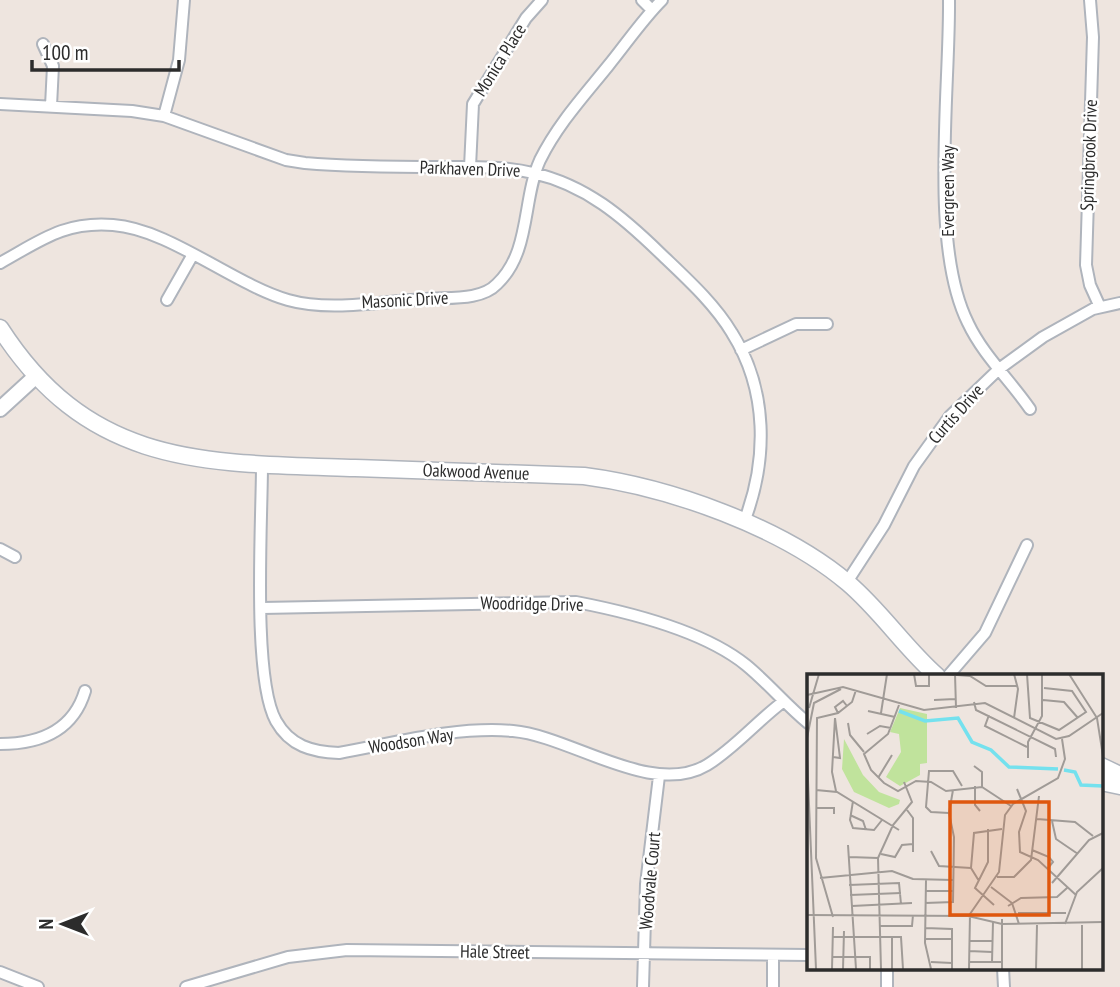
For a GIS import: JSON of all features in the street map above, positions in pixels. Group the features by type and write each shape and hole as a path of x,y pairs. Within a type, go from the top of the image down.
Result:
{"main road":[{"name":"Oakwood Avenue","path":"0,328 35,377 63,402 122,438 189,458 262,465 584,476 618,480 744,522 778,537 847,582 935,674"},
{"path":"1102,766 1120,775"},
{"path":"1102,782 1114,788 1120,786"}],"street":[{"path":"164,116 179,60 184,0"},
{"name":"Monica Place","path":"470,167 472,104 526,18 542,0"},
{"path":"642,0 652,10"},
{"name":"Masonic Drive","path":"0,262 54,232 69,227 111,225 129,227 265,291 300,302 332,304 468,296 490,290 508,271 521,238 536,173 548,146 570,110 662,0"},
{"name":"Evergreen Way","path":"949,0 946,167 951,276 967,323 1030,409"},
{"name":"Springbrook Drive","path":"1090,0 1093,37 1086,265 1090,285 1100,307"},
{"path":"43,44 53,66 51,106"},
{"name":"Parkhaven Drive","path":"0,103 164,116 286,160 343,166 510,168 571,184 596,198 624,220 711,305 741,349 754,380 761,439 754,497 744,522"},
{"path":"167,300 192,256"},
{"name":"Curtis Drive","path":"847,582 930,442 950,416 999,369 1069,321 1100,307 1120,303"},
{"path":"741,349 796,324 827,324"},
{"path":"0,409 35,377"},
{"name":"Woodson Way","path":"262,465 264,674 276,720 290,738 303,747 316,752 339,753 474,730 514,731 659,776 703,768 724,754 784,701"},
{"path":"950,674 985,633 1027,545"},
{"path":"0,549 15,557"},
{"name":"Woodridge Drive","path":"262,608 576,602 623,612 710,643 745,664 807,722"},
{"path":"0,744 29,741 57,733 80,708 85,691"},
{"name":"Woodvale Court","path":"643,987 646,884 659,776"},
{"name":"Hale Street","path":"186,987 313,952 807,955"},
{"path":"773,955 773,987"},
{"path":"0,972 38,987"}]}
